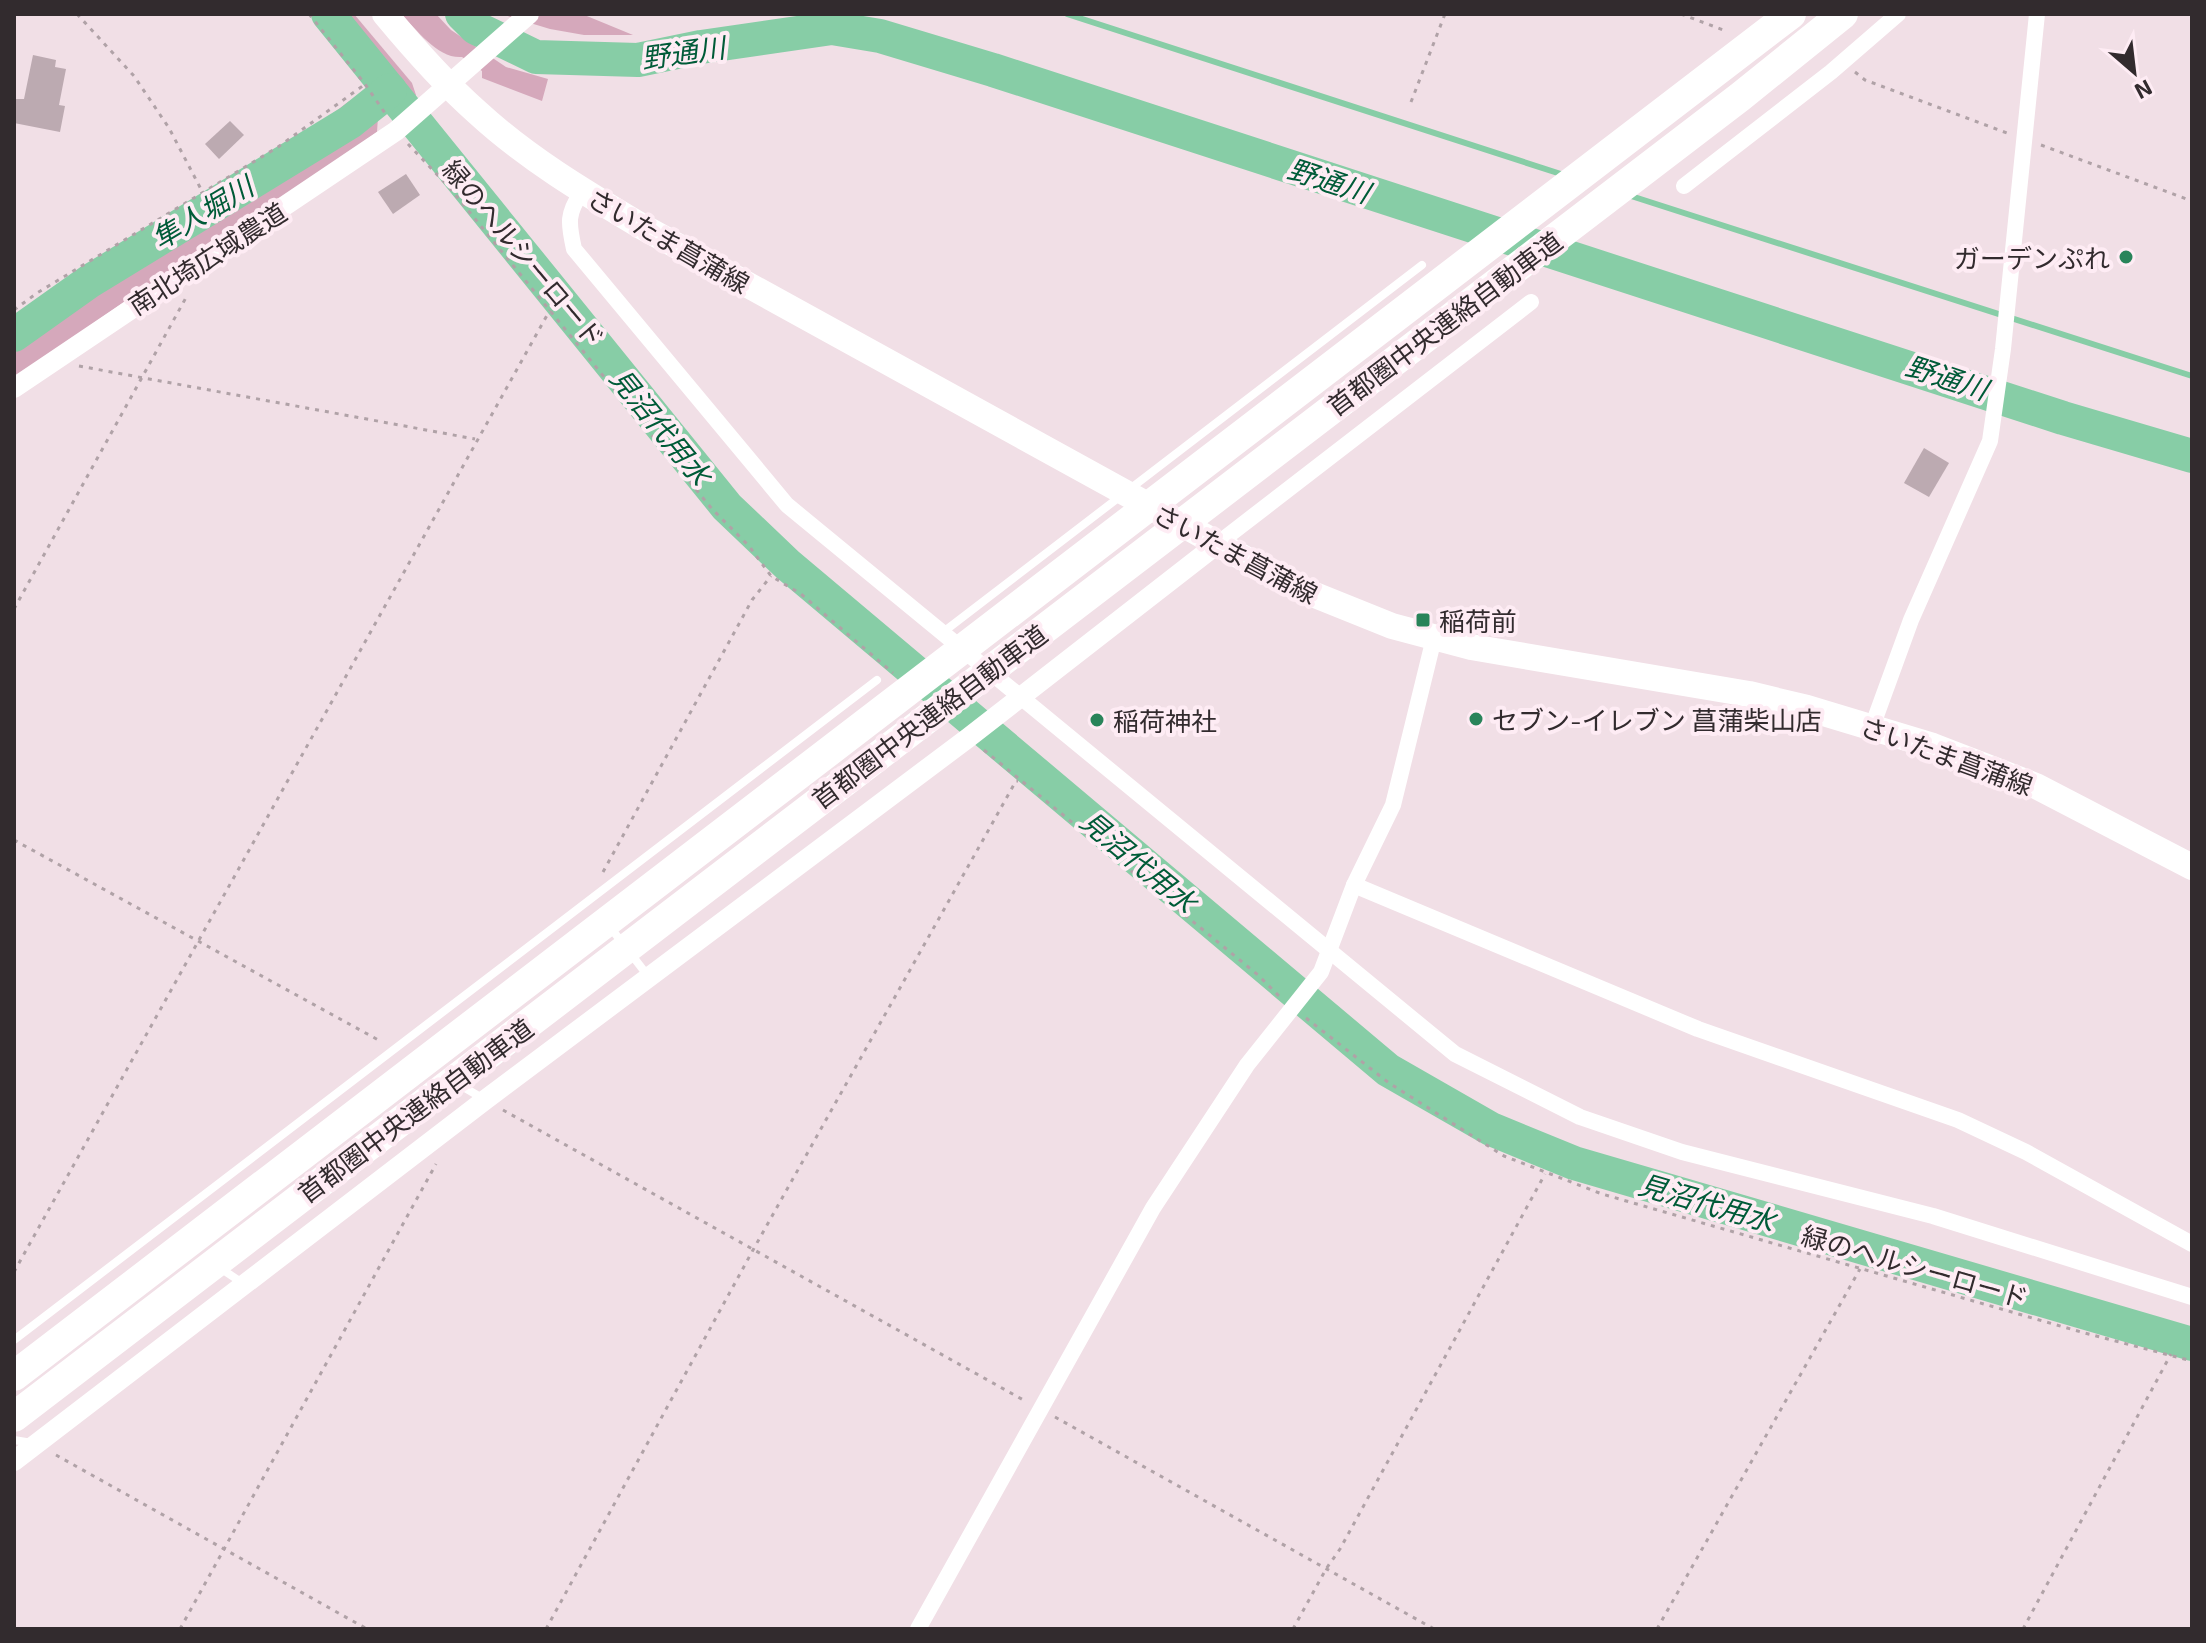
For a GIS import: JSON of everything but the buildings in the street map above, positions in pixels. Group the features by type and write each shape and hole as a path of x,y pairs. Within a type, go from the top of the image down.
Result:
{"highway":[{"name":"首都圏中央連絡自動車道","path":"14,1376 1791,14"},
{"name":"首都圏中央連絡自動車道","path":"14,1417 1702,126 1843,14"}],"main road":[{"name":"さいたま菖蒲線","path":"385,14 449,86 516,144 582,191 1216,545 1346,609 1434,638 1511,655 1749,694 1872,727 1984,764 2036,786 2192,867"}],"street":[{"path":"449,86 529,14"},
{"path":"1684,186 1831,72 1898,14"},
{"path":"1872,727 1911,620 1992,432 2037,14"},
{"name":"南北埼広域農道","path":"14,388 320,184 398,129 449,86"},
{"path":"582,191 572,207 568,223 574,249 787,505 1455,1054 1580,1117 1682,1152 1933,1216 2192,1297"},
{"path":"14,1461 1018,697 1531,302"},
{"path":"918,1629 1153,1208 1247,1065 1321,972 1354,885 1393,805 1434,638"},
{"path":"1354,885 1698,1029 1982,1130 2192,1244"}],"lane":[{"path":"941,633 1422,265"},
{"path":"14,1340 877,680"},
{"path":"590,900 649,977"},
{"path":"394,1049 433,1071"},
{"path":"446,1078 485,1100"},
{"path":"159,1228 195,1252"},
{"path":"208,1260 244,1284"},
{"path":"14,1440 37,1444"}],"path":[{"path":"77,14 134,76 169,128 203,193"},
{"name":"緑のヘルシーロード","path":"309,14 398,129 771,576 801,594 901,681"},
{"path":"1411,102 1445,14"},
{"path":"14,310 278,147 365,84"},
{"path":"14,609 190,291"},
{"path":"14,1272 475,439 550,310"},
{"path":"52,361 475,439"},
{"path":"590,900 605,867 752,600 771,576"},
{"name":"緑のヘルシーロード","path":"978,745 1389,1083 1504,1156 1602,1194 2192,1361"},
{"path":"546,1629 753,1250 1016,781 1019,781"},
{"path":"14,840 394,1049"},
{"path":"485,1100 1434,1629"},
{"path":"180,1629 440,1156 436,1137"},
{"path":"1293,1629 1545,1174"},
{"path":"1657,1629 1860,1269"},
{"path":"2023,1629 2171,1354"},
{"path":"37,1444 367,1629"}],"shaded area":[{"path":"341,14 354,14 412,83 416,95 412,102"},
{"path":"401,14 436,14 451,30 506,67 548,79 542,101 482,78 482,71 462,57 436,48"},
{"path":"501,14 582,14 633,35 584,35 550,29"},
{"path":"362,94 378,117 377,132 307,183 228,229 14,379 14,344 94,285 310,156 361,118 363,108 356,108 141,244 14,329 14,317 291,145"}],"waterway":[{"name":"見沼代用水","path":"328,14 727,507 788,565 1388,1070 1491,1129 1574,1163 2192,1344"},
{"name":"野通川","path":"462,14 476,28 536,57 638,60 701,47 832,28 880,36 2063,418 2192,456"},
{"path":"1067,14 1564,175"},
{"name":"隼人堀川","path":"14,335 90,281 350,122 390,90"},
{"path":"1628,195 2192,376"}],"place":[{"name":"ガーデンぷれ","path":"2126,257"},
{"name":"稲荷前","path":"1423,620"},
{"name":"セブン-イレブン 菖蒲柴山店","path":"1476,719"},
{"name":"稲荷神社","path":"1097,720"}]}
